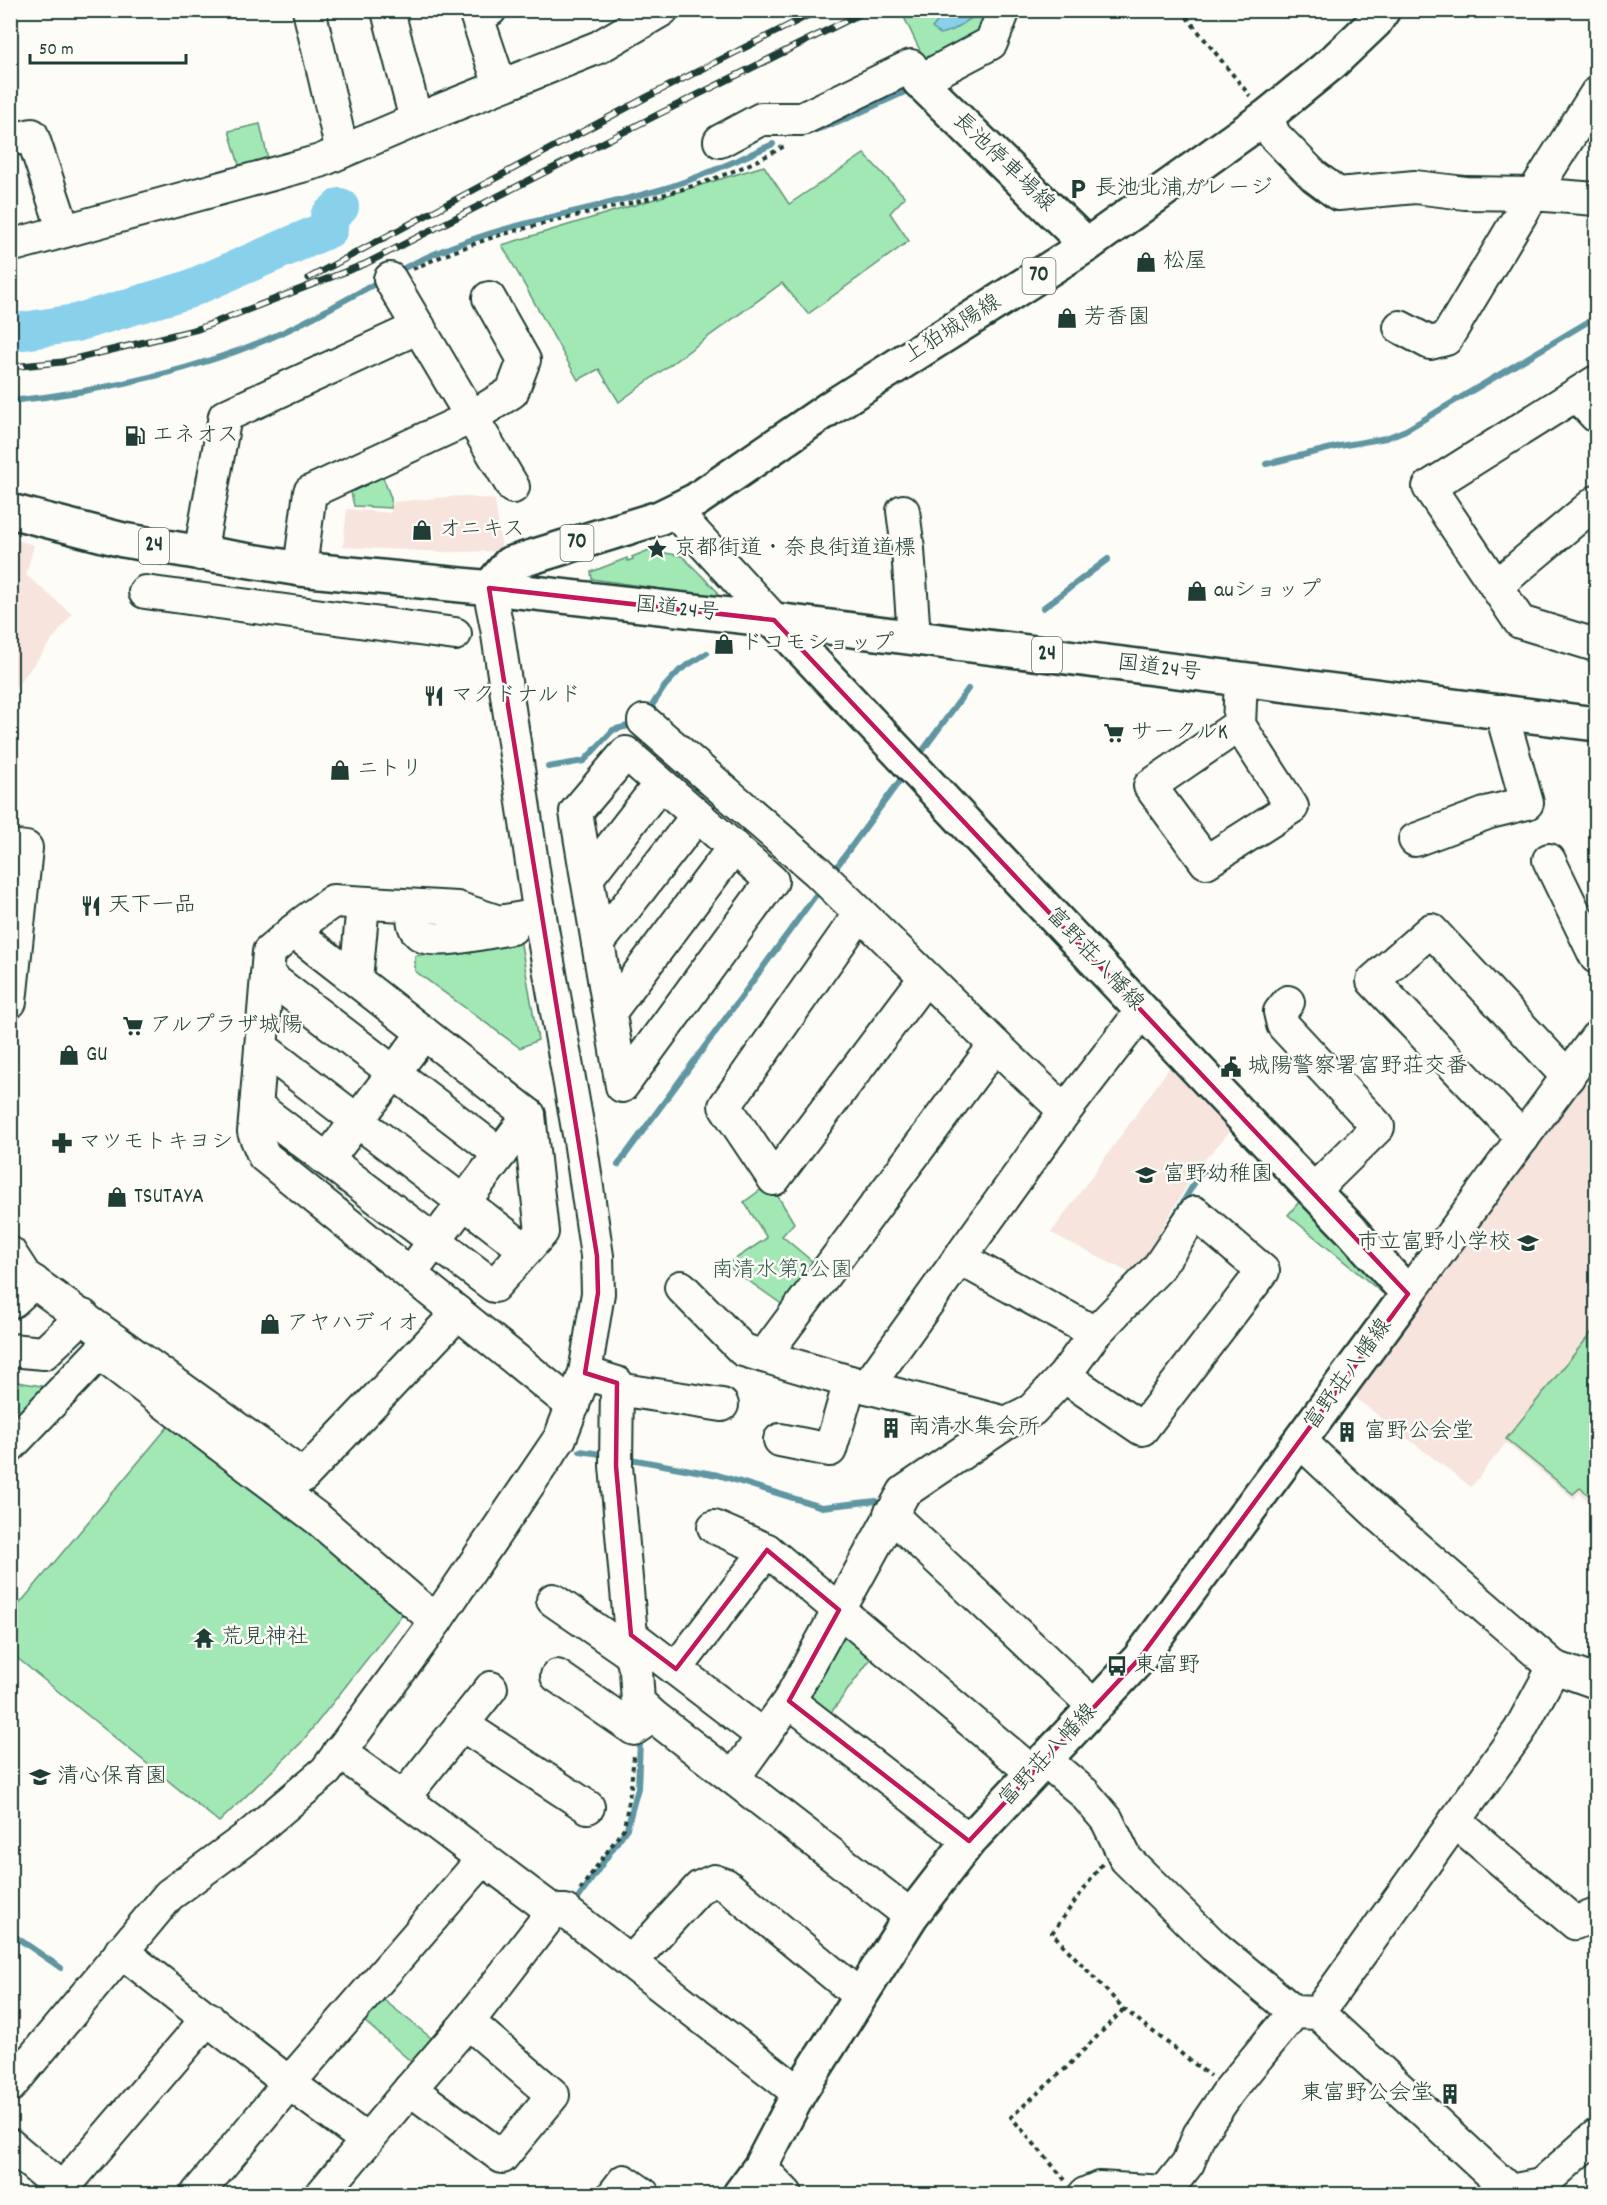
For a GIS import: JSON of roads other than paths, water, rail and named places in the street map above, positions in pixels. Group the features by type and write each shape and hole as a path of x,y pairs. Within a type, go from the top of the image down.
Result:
{"main road":[{"name":"上狛城陽線","path":"489,588 510,564 659,518 696,500 830,408 1087,245 1267,116 1332,63 1375,22 1383,10"},
{"name":"長池停車場線","path":"919,81 1087,245"},
{"name":"国道24号","path":"10,511 123,540 300,569 774,620 1596,724"},
{"name":"富野荘八幡線","path":"740,2194 759,2167 799,2093 911,1916 969,1840 1138,1659 1408,1294 1352,1231 774,620"}],"street":[{"path":"309,10 342,152"},
{"path":"490,10 477,17 500,85"},
{"path":"720,141 761,119 802,119 911,66 919,81 991,43 1004,10"},
{"path":"388,11 416,120"},
{"path":"10,246 320,161 500,85 599,47 642,15"},
{"path":"1400,327 1430,343 1446,339 1596,94"},
{"path":"1267,116 1274,135 1314,176 1338,194 1415,187 1465,193 1533,194 1596,199"},
{"path":"10,140 32,135 64,231"},
{"path":"390,279 513,488"},
{"path":"300,569 310,492 472,417 512,392 524,360 489,298"},
{"path":"200,554 225,416 419,327"},
{"path":"1590,398 1429,487 1521,622 1592,644 1596,641"},
{"path":"1496,586 1596,502"},
{"path":"674,511 774,620"},
{"path":"902,512 908,549 914,638"},
{"path":"234,605 240,560"},
{"path":"10,2086 169,1895 248,1837 326,1771 436,1621 560,1438 585,1373 598,1293 597,1256 580,1140 540,919 489,588"},
{"path":"145,592 455,634"},
{"path":"1239,725 1150,786 1206,862 1292,807 1239,725 1242,679"},
{"path":"1415,840 1490,812 1527,803 1501,711"},
{"path":"644,720 826,882 1065,1111"},
{"path":"626,753 660,784 772,881 622,1086 576,812 626,753"},
{"path":"587,878 660,784"},
{"path":"598,944 697,816"},
{"path":"529,838 579,831"},
{"path":"10,846 26,848 16,896 11,1000"},
{"path":"609,1012 734,847"},
{"path":"1549,860 1596,957"},
{"path":"540,919 499,922 457,908 333,902 293,931 269,952 254,1132 264,1156 573,1406"},
{"path":"356,980 363,904"},
{"path":"413,912 413,926 422,936 435,940 540,919"},
{"path":"860,915 725,1106 774,1179 925,978"},
{"path":"1408,1294 1523,1138 1585,1063 1431,930 1373,981 1523,1138"},
{"path":"256,1106 494,1286 542,1232 529,1115 293,931"},
{"path":"267,975 500,1154"},
{"path":"1288,1002 1280,1012 1283,1025 1378,1127 1314,1191"},
{"path":"780,1440 830,1450 859,1385 959,1258 1065,1111 1142,1011"},
{"path":"327,1160 424,1033"},
{"path":"764,1356 994,1045"},
{"path":"261,1047 526,1250"},
{"path":"410,1274 529,1115"},
{"path":"734,1778 789,1701 904,1492 1006,1423 1032,1410 1064,1376 1095,1333 1158,1268 1195,1213 1263,1271 1142,1429 1064,1376"},
{"path":"10,1253 25,1276 22,1292 83,1316 303,1476 458,1313"},
{"path":"959,1258 1095,1333"},
{"path":"681,1287 743,1350 859,1385 1006,1423"},
{"path":"10,1350 44,1353 83,1316"},
{"path":"10,1446 99,1353 318,1519 436,1621"},
{"path":"585,1373 617,1383 616,1466 631,1645 643,1723"},
{"path":"617,1389 722,1405"},
{"path":"1300,1441 1382,1517 1554,1667 1596,1682"},
{"path":"890,1514 1095,1707"},
{"path":"714,1527 767,1551 1038,1766 1084,1793 1107,1820 1126,1859 1214,1946 1306,2012 1509,2193 1541,2185 1596,2136"},
{"path":"676,1669 767,1551"},
{"path":"553,1600 676,1669 763,1736"},
{"path":"1077,2190 1099,2188 1166,2193 1188,2163 1199,2134 1229,2091 1306,2012 1455,1821 1520,1730 1554,1667"},
{"path":"557,1676 643,1723 734,1778 911,1916"},
{"path":"404,1797 490,1688"},
{"path":"789,1701 969,1840"},
{"path":"461,1724 588,1807"},
{"path":"339,1752 404,1797 483,1859 631,1962 799,2093"},
{"path":"1455,1821 1575,1923 1596,1915"},
{"path":"197,2194 289,2083 483,1859"},
{"path":"631,1962 700,1887 714,1881 726,1885 860,1996"},
{"path":"322,2194 559,1911"},
{"path":"121,1951 289,2083 366,2140"},
{"path":"10,2145 65,2192 208,2018"},
{"path":"410,2089 502,2157 553,2095 468,2022"},
{"path":"759,2167 786,2194"},
{"path":"614,2194 624,2181 643,2194"}],"water":[{"path":"954,11 973,11 975,16 953,30 940,34 932,28 944,14"},
{"path":"336,225 334,237 277,268 254,261"}],"waterway":[{"path":"810,132 837,123 909,90"},
{"path":"395,273 428,256 497,232 685,182 773,144"},
{"path":"10,333 76,323 187,290 329,229 329,217 340,207"},
{"path":"10,401 82,391 157,376 230,354 296,326 380,281"},
{"path":"1266,464 1340,446 1386,438 1406,430 1596,317"},
{"path":"1043,608 1108,559"},
{"path":"647,713 665,686 680,670 707,653"},
{"path":"918,757 968,689"},
{"path":"548,767 584,761 613,730 635,724"},
{"path":"832,873 901,779"},
{"path":"618,1165 821,888"},
{"path":"1171,1222 1201,1172 1216,1166"},
{"path":"580,1451 608,1455"},
{"path":"625,1458 718,1475 822,1507 876,1501"},
{"path":"575,1903 627,1828 638,1788 640,1741"},
{"path":"10,1933 61,1968"}],"railway":[{"path":"309,278 647,97 819,10"},
{"path":"10,367 62,362 198,329 365,264 868,10"}],"place":[{"name":"長池北浦ガレージ","path":"1078,189"},
{"name":"松屋","path":"1146,262"},
{"name":"芳香園","path":"1067,318"},
{"name":"エネオス","path":"135,436"},
{"name":"オニキス","path":"422,530"},
{"name":"京都街道・奈良街道道標","path":"657,549"},
{"name":"auショップ","path":"1197,591"},
{"name":"ドコモショップ","path":"724,644"},
{"name":"マクドナルド","path":"434,696"},
{"name":"サークルK","path":"1114,733"},
{"name":"ニトリ","path":"340,770"},
{"name":"天下一品","path":"91,906"},
{"name":"アルプラザ城陽","path":"133,1026"},
{"name":"GU","path":"69,1055"},
{"name":"城陽警察署富野荘交番","path":"1231,1067"},
{"name":"マツモトキヨシ","path":"62,1143"},
{"name":"富野幼稚園","path":"1146,1175"},
{"name":"TSUTAYA","path":"117,1197"},
{"name":"市立富野小学校","path":"1528,1243"},
{"name":"アヤハディオ","path":"270,1324"},
{"name":"南清水集会所","path":"891,1428"},
{"name":"富野公会堂","path":"1347,1432"},
{"name":"荒見神社","path":"204,1638"},
{"name":"東富野","path":"1117,1666"},
{"name":"清心保育園","path":"40,1777"},
{"name":"東富野公会堂","path":"1450,2094"}],"park label":[{"name":"南清水第2公園","path":"782,1271"}]}
